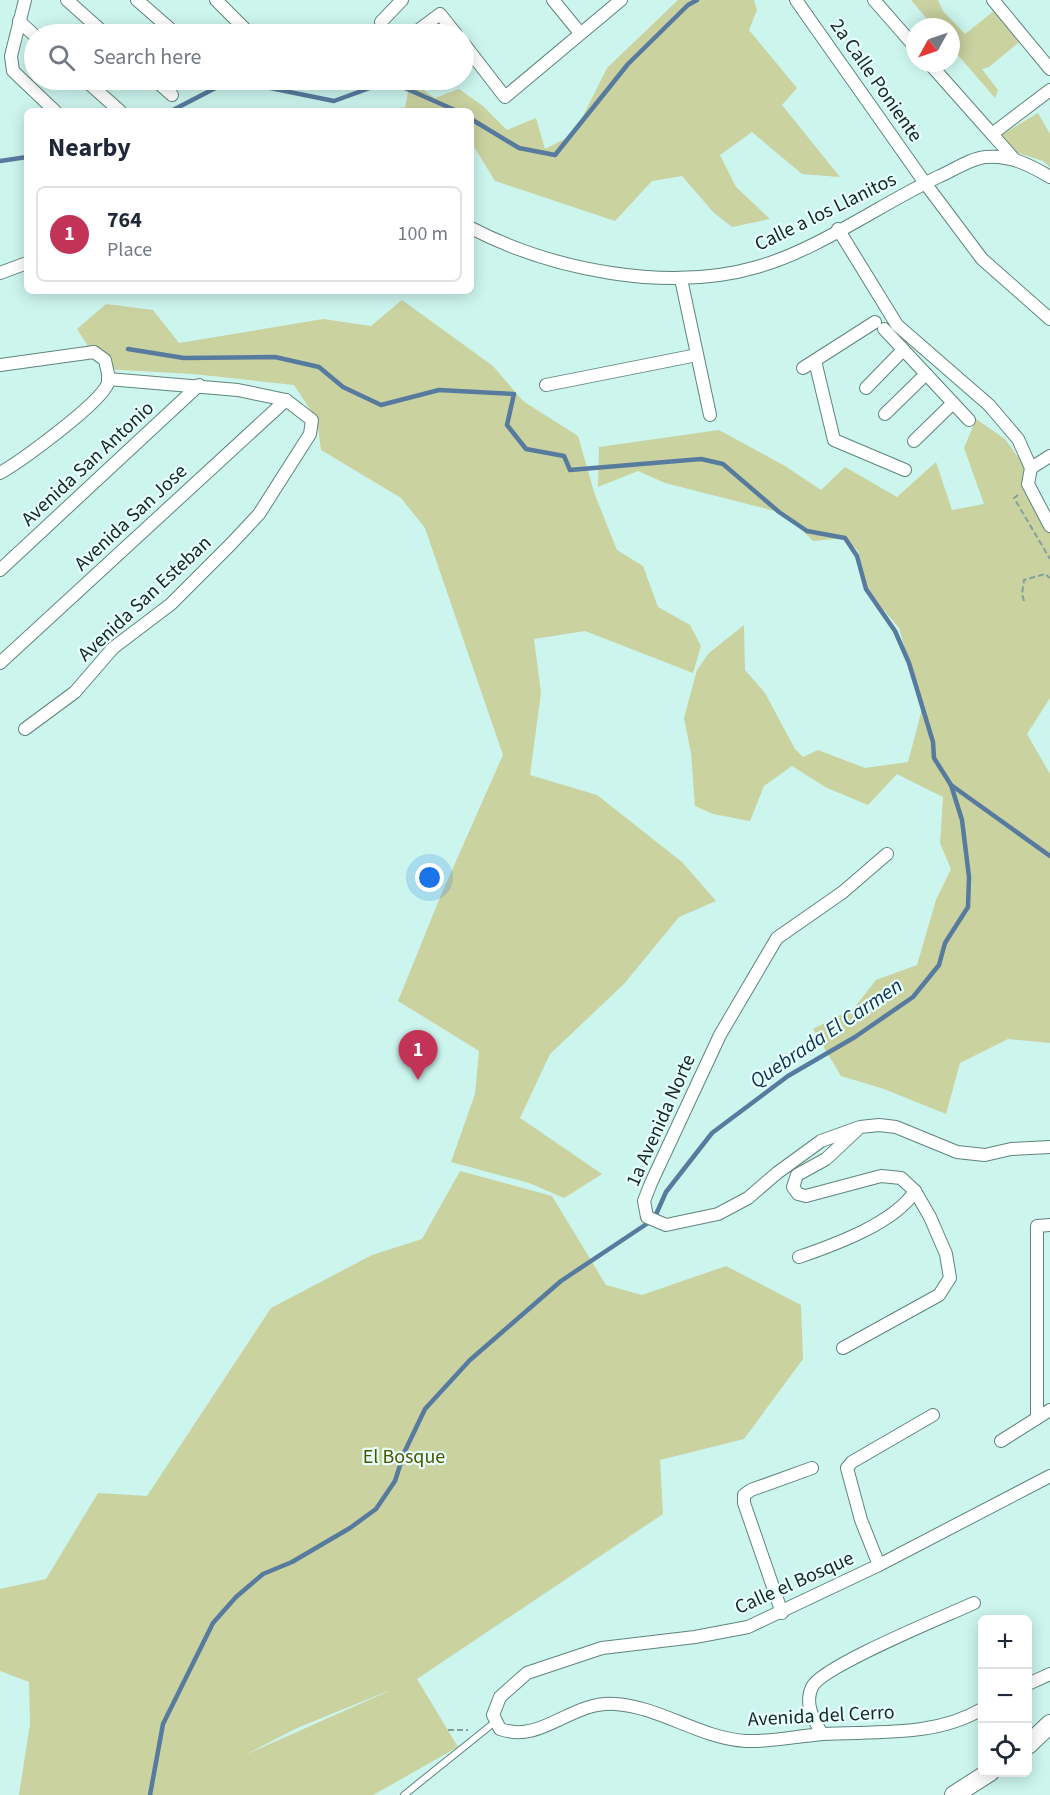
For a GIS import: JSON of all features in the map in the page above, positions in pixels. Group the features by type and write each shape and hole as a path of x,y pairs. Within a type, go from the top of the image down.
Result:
{"street":[{"path":"24,0 11,56 13,71 24,81"},
{"path":"67,0 94,24"},
{"path":"138,0 165,24"},
{"path":"216,0 240,24"},
{"path":"381,22 402,0"},
{"path":"553,0 580,33"},
{"path":"474,57 505,97 621,0"},
{"name":"2a Calle Poniente","path":"796,0 925,183 982,259 1050,319"},
{"path":"874,0 906,37"},
{"path":"993,0 1050,69"},
{"path":"427,24 440,14 448,24"},
{"path":"19,21 24,26"},
{"path":"937,72 1014,159"},
{"path":"33,90 52,108"},
{"path":"96,90 117,108"},
{"path":"166,90 172,95"},
{"path":"992,134 1050,90"},
{"name":"Calle a los Llanitos","path":"474,230 570,265 620,275 681,279 756,267 783,258 925,183 985,157 1014,159 1050,177"},
{"path":"838,229 897,325 989,405 1018,439 1031,468 1028,484 1050,525"},
{"path":"0,273 24,264"},
{"path":"681,279 710,415"},
{"path":"803,368 879,326 969,420"},
{"path":"866,388 903,350"},
{"path":"0,365 94,352 105,360 108,379 102,392 85,408 23,460 0,473"},
{"path":"546,385 698,355"},
{"path":"815,361 834,440 905,470"},
{"path":"885,414 926,374"},
{"path":"108,379 200,385 286,400"},
{"name":"Avenida San Antonio","path":"0,570 200,385"},
{"name":"Avenida San Esteban","path":"25,729 75,692 113,648 171,604 259,513 310,434 312,420 286,400"},
{"name":"Avenida San Jose","path":"0,663 286,400"},
{"path":"914,441 953,403"},
{"path":"1031,468 1050,456"},
{"name":"1a Avenida Norte","path":"887,854 843,892 777,938 720,1035 651,1183 645,1201 647,1217 666,1225 718,1214 748,1198 777,1173 821,1141 860,1127 879,1125 896,1127 957,1152 986,1155 1011,1149 1050,1147"},
{"path":"843,1348 939,1295 950,1278 946,1254 930,1217 915,1191 901,1178 891,1176 806,1196 798,1194 793,1187 797,1175 826,1159 860,1127"},
{"path":"799,1257 845,1241 907,1203 915,1191"},
{"path":"1037,1418 1037,1226 1050,1224"},
{"path":"1001,1441 1050,1410"},
{"path":"879,1565 861,1520 847,1468 852,1462 933,1415"},
{"path":"782,1613 744,1503 744,1495 812,1468"},
{"name":"Calle el Bosque","path":"495,1722 494,1707 507,1689 527,1673 602,1648 695,1637 748,1627 782,1613 879,1565 1050,1476"},
{"path":"822,1734 808,1701 812,1686 836,1668 974,1603"},
{"path":"1032,1682 1050,1674"},
{"name":"Avenida del Cerro","path":"495,1722 505,1731 535,1731 589,1705 613,1703 636,1706 702,1732 746,1741 946,1726 978,1711"},
{"path":"1032,1741 1050,1724"},
{"path":"954,1795 983,1777"}],"lane":[{"path":"404,1795 495,1722"}],"path":[{"path":"1028,484 1014,498 1050,559"},
{"path":"1024,601 1022,594 1024,580 1046,574 1050,579"}],"green space":[{"path":"678,0 754,0 757,10 749,30 797,88 782,105 840,177 802,174 752,132 720,155 736,187 770,219 732,227 714,213 682,176 652,181 615,221 495,181 474,147 474,108 405,108 408,90 423,90 435,98 460,90 483,106 507,130 536,118 545,149 574,134 607,68"},
{"path":"911,0 938,0 943,11 950,18 926,18"},
{"path":"999,7 1024,38 989,67 982,69 998,90 995,98 960,57 960,29 965,34"},
{"path":"1038,113 1050,134 1050,167 1043,161 1012,151 1001,135"},
{"path":"402,300 493,366 523,401 578,436 595,495 617,550 643,566 658,607 690,625 701,646 693,673 585,631 534,639 541,693 530,775 597,795 682,862 716,901 679,917 624,984 550,1054 520,1118 602,1174 564,1198 529,1183 451,1162 475,1094 479,1051 398,1001 441,895 503,755 425,528 401,498 321,450 317,420 294,385 193,374 103,369 77,329 106,304 153,310 179,343 323,319 371,326"},
{"path":"976,419 1005,439 1027,470 1050,527 1050,698 1027,734 1050,774 1050,1043 1008,1039 960,1063 946,1114 884,1089 841,1076 813,1029 854,1008 876,980 917,965 936,900 951,869 940,843 943,797 897,774 868,805 827,788 792,766 764,786 750,821 713,814 695,806 691,753 684,718 697,670 709,653 744,625 745,670 765,693 795,749 803,757 818,750 865,768 908,762 922,709 899,628 869,593 858,551 845,538 813,541 786,514 665,483 638,471 598,487 599,447 719,430 785,466 821,490 845,467 897,497 936,462 952,510 984,504 964,448"},
{"name":"El Bosque","path":"460,1171 552,1196 606,1285 642,1295 726,1266 801,1305 803,1359 744,1439 660,1460 663,1514 417,1679 458,1747 373,1795 19,1795 30,1724 29,1682 0,1671 0,1589 46,1579 98,1493 147,1496 271,1308 372,1255 422,1239","holes":["389,1691 245,1755 297,1728"]}],"waterway":[{"path":"474,121 519,148 555,155 628,64 688,5 697,0"},
{"path":"177,108 212,90"},
{"path":"280,90 334,101 364,90"},
{"path":"409,90 450,108"},
{"path":"0,161 24,157"},
{"name":"Quebrada El Carmen","path":"128,349 184,358 275,357 319,367 343,387 381,405 439,390 514,394 507,425 526,449 564,456 570,470 701,459 723,464 779,512 807,531 845,538 857,556 866,589 895,631 909,663 933,742 934,758 951,785 962,820 969,877 968,907 945,943 939,965 913,997 855,1037 788,1076 712,1133 666,1192 654,1219 561,1281 470,1360 425,1409 404,1453 395,1481 376,1509 350,1528 292,1562 263,1574 236,1597 213,1623 163,1724 150,1795"},
{"path":"951,785 1050,856"}],"place":[{"name":"764","path":"418,1080"}]}
